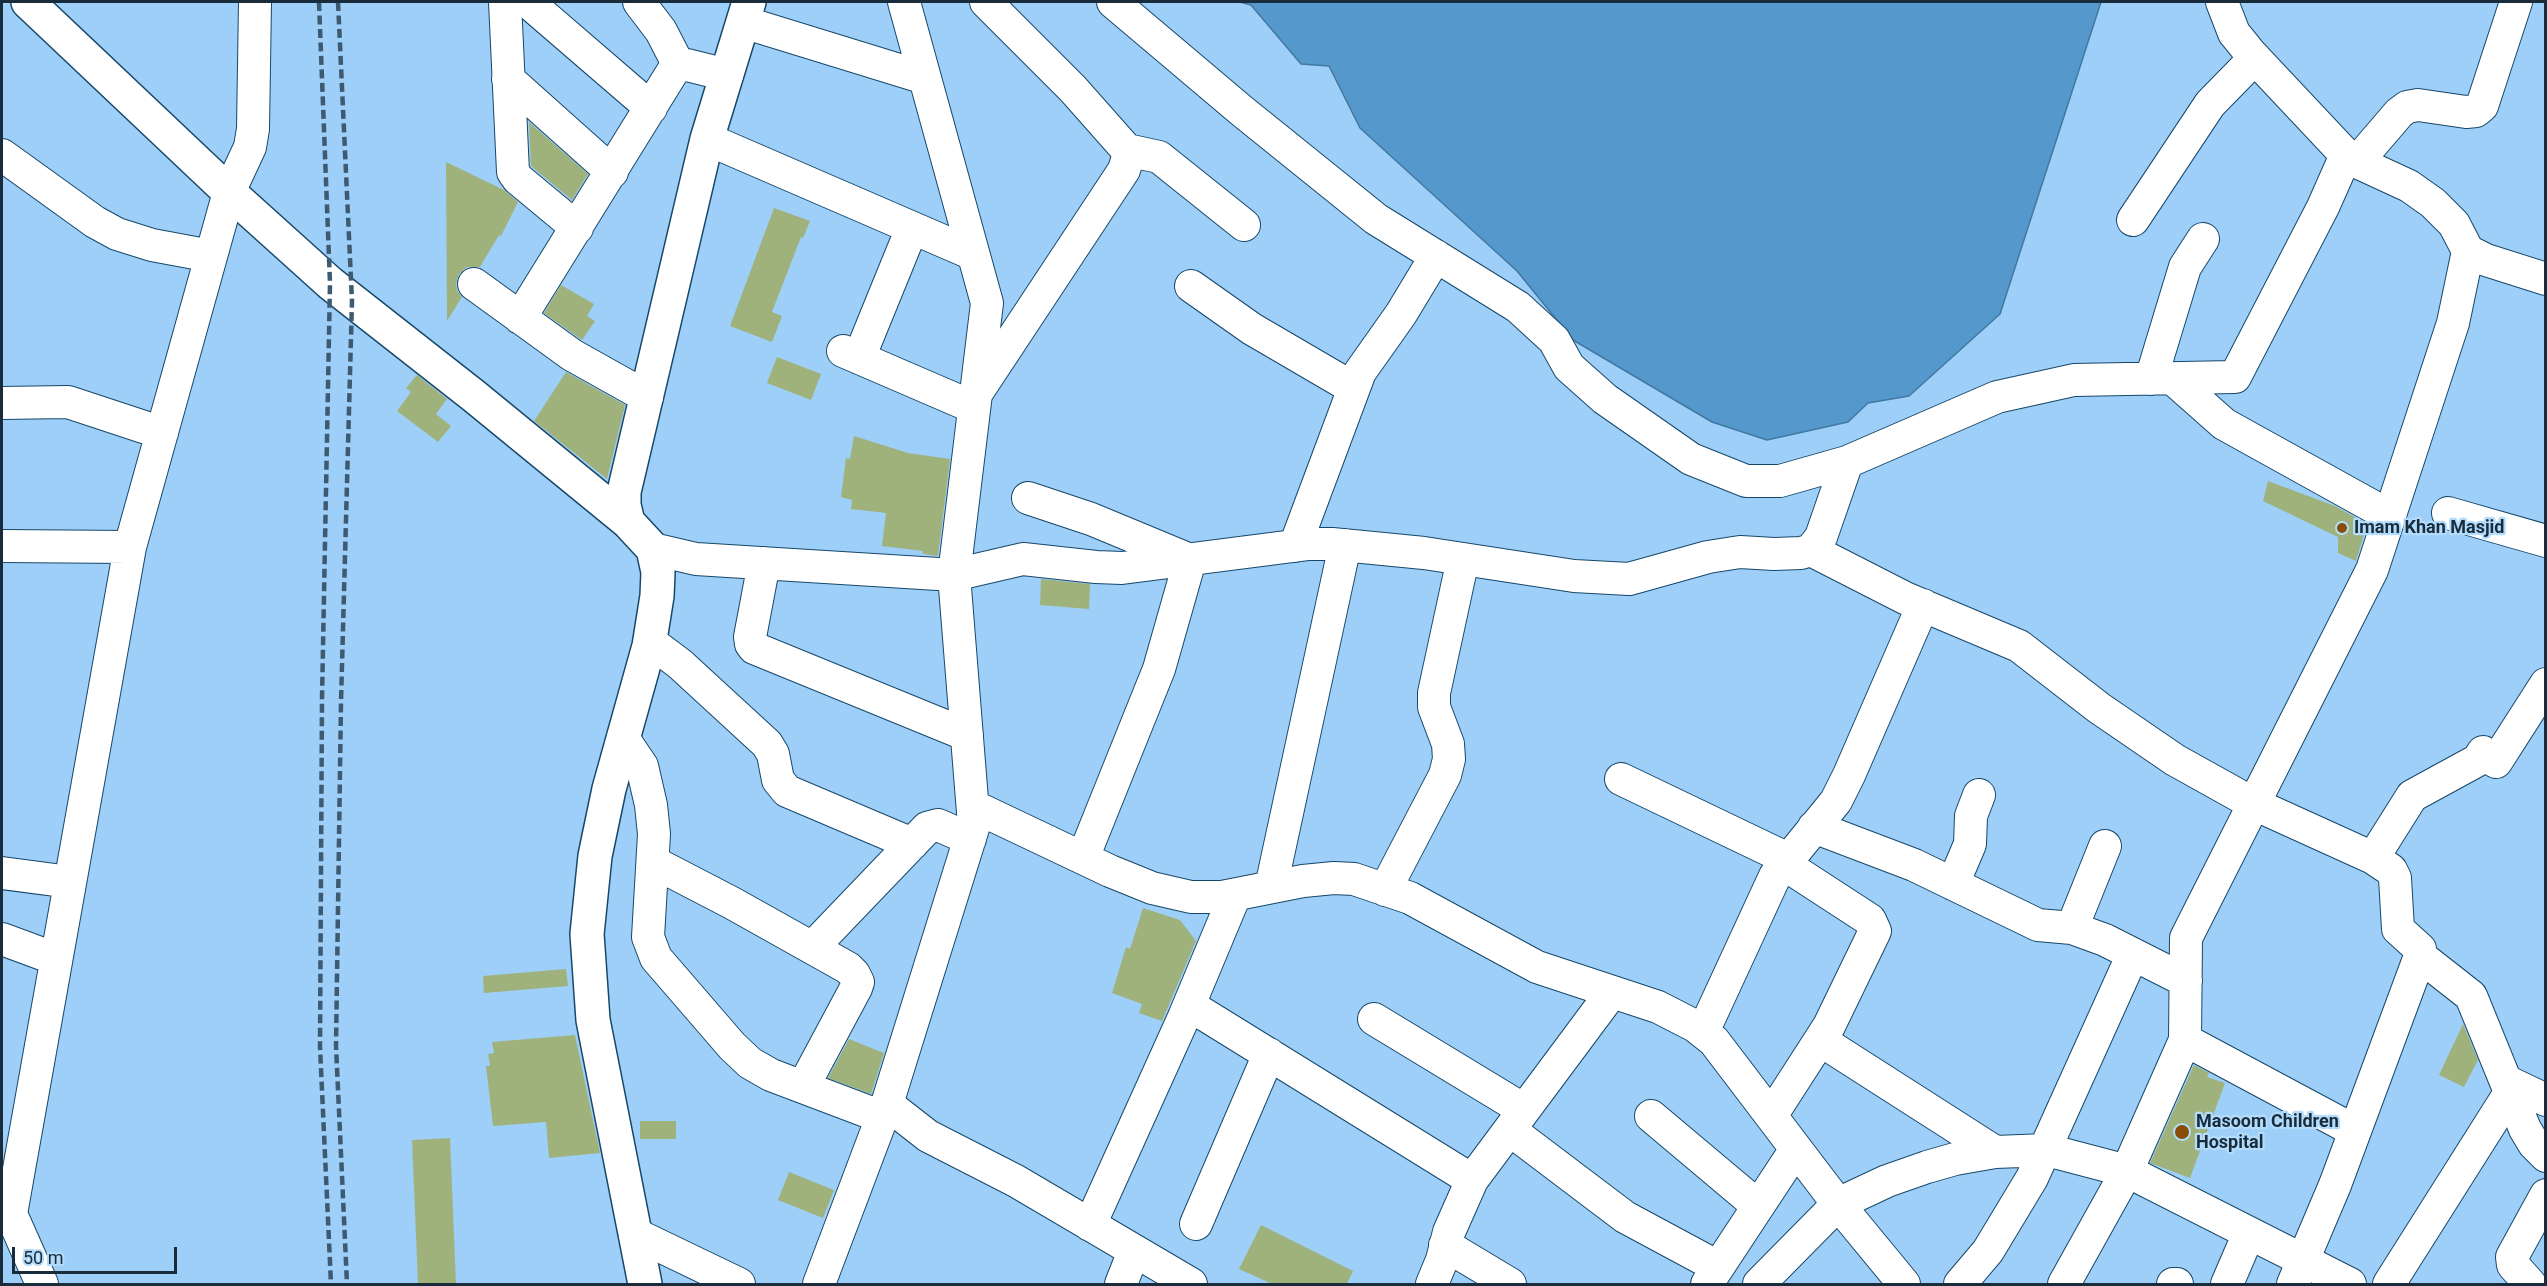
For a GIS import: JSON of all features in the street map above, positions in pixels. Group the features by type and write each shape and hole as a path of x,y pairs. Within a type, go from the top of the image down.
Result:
{"main road":[{"path":"28,2 229,192 330,283 474,396 628,522 653,549 658,572 649,646 609,789 595,856 587,934 593,1020 645,1284"},
{"path":"628,522 624,492 707,139 746,12"}],"street":[{"path":"42,1284 11,1214 130,547 229,192 250,147 253,129 255,2"},
{"path":"505,2 513,172 518,179 577,228"},
{"path":"528,2 651,108"},
{"path":"639,2 661,31 679,66"},
{"path":"819,1284 884,1110 974,825 954,575 987,303 904,2"},
{"path":"974,402 1124,170 1128,157 1127,150 1073,89 986,2"},
{"path":"1113,2 1242,111 1376,219 1518,308 1554,340 1569,367 1605,399 1691,459 1746,481 1780,481 1847,462 1997,397 2074,380 2235,377 2323,207 2351,158 2407,107 2418,105 2466,112 2476,111 2482,106 2517,2"},
{"path":"2222,2 2234,33 2351,158 2409,186 2433,202 2454,224 2468,251 2486,260 2546,279"},
{"path":"746,12 925,78"},
{"path":"2133,220 2210,104 2255,58"},
{"path":"520,318 673,71 679,66 687,65 727,75"},
{"path":"508,79 612,172"},
{"path":"707,139 973,254"},
{"path":"1127,150 1159,157 1244,225"},
{"path":"2,155 95,222 117,234 152,245 211,256"},
{"path":"912,228 851,354 974,402"},
{"path":"2162,378 2185,267 2203,239"},
{"path":"2064,1284 2127,1171 2185,1040 2186,938 2372,570 2453,324 2468,251"},
{"path":"1295,546 1353,388 1374,348 1401,314 1436,256"},
{"path":"474,284 572,355 647,397"},
{"path":"1191,286 1252,329 1353,388"},
{"path":"2162,378 2224,424 2390,516"},
{"path":"2,403 68,402 162,433"},
{"path":"653,549 696,558 954,575 1023,559 1122,568 1309,543 1463,559 1574,576 1629,579 1708,557 1740,552 1774,554 1802,553 1810,550 1821,537 1847,462"},
{"path":"1028,498 1092,519 1190,560"},
{"path":"2448,513 2546,541"},
{"path":"1272,887 1345,545"},
{"path":"2,546 130,547"},
{"path":"1810,550 1856,575 2019,646 2099,708 2175,760 2254,804 2373,858 2391,870 2395,878 2398,929 2416,944 2420,949 2420,956 2335,1185 2298,1272"},
{"path":"1385,890 1445,774 1449,759 1448,744 1434,707 1434,693 1463,559"},
{"path":"1083,858 1159,669 1190,560"},
{"path":"764,563 750,637 754,648 967,735"},
{"path":"1703,1032 1763,899 1786,862 1836,801 1923,605"},
{"path":"649,646 660,649 680,663 767,744 773,754 778,780 787,791 912,844"},
{"path":"2373,858 2412,796 2478,760 2489,757 2546,684"},
{"path":"623,738 642,766 651,805 654,834 648,937 656,958 732,1046 750,1063 771,1075 803,1087 884,1110 928,1136 1016,1181 1191,1284"},
{"path":"1622,778 1786,862 1874,924 1875,931 1829,1026 1771,1116"},
{"path":"1953,884 1970,843 1971,816 1979,795"},
{"path":"973,806 1152,888 1191,897 1222,897 1334,878 1354,879 1410,898 1537,967 1658,1007 1703,1032 1714,1041 1838,1204 1904,1284"},
{"path":"812,948 932,825 938,825 970,839"},
{"path":"1814,827 1898,858 2038,925 2072,928 2105,940 2186,981"},
{"path":"2072,928 2105,846"},
{"path":"653,862 848,968 858,982 803,1087"},
{"path":"2,873 70,882"},
{"path":"1090,1225 1189,1005 1235,895"},
{"path":"2,939 56,959"},
{"path":"1960,1284 1988,1251 2007,1222 2047,1150 2133,954"},
{"path":"2420,956 2470,996 2534,1144 2546,1156"},
{"path":"1432,1284 1442,1260 1445,1245 1472,1180 1612,992"},
{"path":"1189,1005 1472,1180"},
{"path":"1374,1019 1517,1120 1624,1216 1712,1276 1796,1149"},
{"path":"1820,1040 1995,1152"},
{"path":"2185,1040 2355,1131"},
{"path":"1196,1224 1269,1054"},
{"path":"2508,1086 2546,1100"},
{"path":"2389,1284 2508,1086"},
{"path":"1651,1116 1758,1206"},
{"path":"1759,1284 1838,1204 1927,1167 1955,1159 1995,1152 2047,1150 2127,1171 2249,1233 2298,1272 2350,1284"},
{"path":"2495,1284 2546,1195"},
{"path":"2227,1284 2249,1233"},
{"path":"635,1234 739,1284"},
{"path":"1445,1245 1510,1284"},
{"path":"1121,1284 1134,1251"},
{"path":"2512,1257 2513,1265 2530,1284"}],"water":[{"path":"1240,2 2101,2 2000,314 1909,396 1868,403 1848,422 1767,440 1712,422 1573,340 1517,271 1360,128 1329,66 1301,64 1251,5"}],"building":[{"path":"529,122 588,174 572,200 531,166"},
{"path":"446,162 504,190 518,202 501,236 499,235 480,267 467,267 459,274 456,283 457,291 462,297 447,321"},
{"path":"774,208 810,221 803,238 801,237 772,312 782,316 772,342 730,326"},
{"path":"561,285 594,304 587,316 595,321 582,340 544,313"},
{"path":"777,357 821,374 811,400 767,383"},
{"path":"566,372 625,405 607,479 534,421"},
{"path":"417,375 447,399 436,414 451,426 438,442 397,411 411,392 406,388"},
{"path":"854,436 908,453 950,459 938,556 923,554 923,551 882,546 886,513 851,509 852,500 841,497 846,458 850,459"},
{"name":"Imam Khan Masjid","path":"2268,481 2335,506 2367,524 2356,561 2338,553 2338,537 2263,501"},
{"path":"1041,579 1090,584 1089,609 1040,605"},
{"path":"1143,908 1180,920 1196,941 1162,1021 1139,1013 1142,1004 1112,993 1126,947 1130,949"},
{"path":"566,969 568,986 484,993 483,976"},
{"path":"2463,1024 2478,1060 2464,1087 2439,1075"},
{"path":"575,1035 600,1153 549,1158 546,1122 493,1126 486,1066 490,1066 488,1054 494,1053 492,1042"},
{"path":"849,1039 884,1053 871,1094 828,1078"},
{"path":"2194,1065 2209,1073 2207,1077 2225,1083 2190,1178 2150,1163"},
{"path":"640,1121 676,1121 676,1139 640,1139"},
{"path":"450,1138 456,1284 418,1284 412,1140"},
{"path":"789,1172 834,1190 823,1218 778,1200"},
{"path":"1261,1225 1353,1271 1347,1284 1272,1284 1239,1269"}],"railway":[{"path":"319,2 330,283 322,699 320,1047 331,1284"},
{"path":"338,2 352,301 341,702 336,1046 347,1284"}],"place":[{"name":"Imam Khan Masjid","path":"2342,528"},
{"name":"Masoom Children Hospital","path":"2182,1132"}]}
